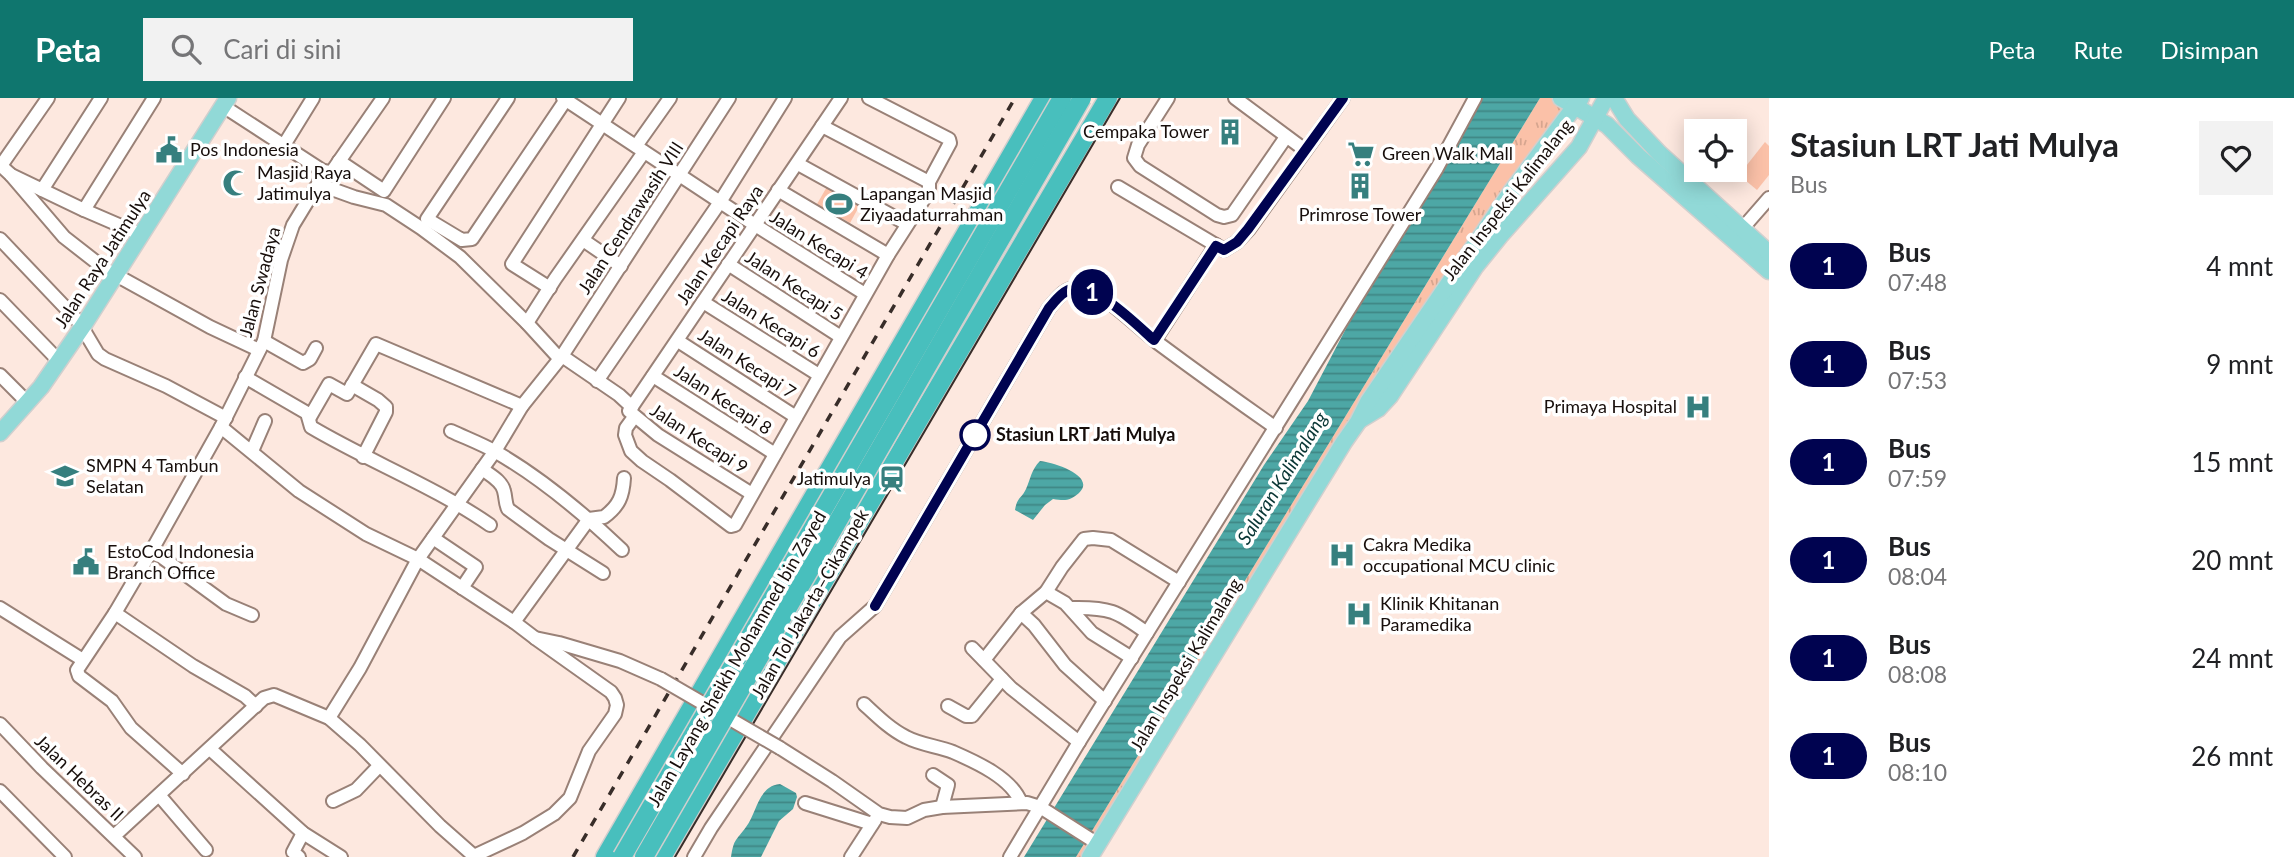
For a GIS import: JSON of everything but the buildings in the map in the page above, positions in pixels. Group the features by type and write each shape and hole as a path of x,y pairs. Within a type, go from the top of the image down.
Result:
{"highway":[{"path":"605,857 1044,98"},
{"name":"Jalan Layang Sheikh Mohammed bin Zayed","path":"622,857 1062,98"},
{"name":"Jalan Layang Sheikh Mohammed bin Zayed","path":"643,857 1082,98"},
{"name":"Jalan Tol Jakarta–Cikampek","path":"662,857 1108,98"}],"main road":[{"name":"Jalan Inspeksi Kalimalang","path":"1494,230 1579,147 1606,98"},
{"path":"1615,98 1627,119 1658,153 1769,253"},
{"name":"Jalan Inspeksi Kalimalang","path":"1094,847 1343,442 1359,422 1368,402 1494,230 1570,100"},
{"path":"1570,100 1597,117 1769,271"},
{"name":"Jalan Raya Jatimulya","path":"0,433 28,403 83,326 226,102"}],"street":[{"path":"48,98 0,166 11,175 64,237 115,275 210,327 303,363 310,359 316,348"},
{"path":"42,190 101,98"},
{"path":"84,210 154,98"},
{"path":"284,145 313,98"},
{"path":"226,102 284,145 323,171 330,172 383,98"},
{"path":"339,161 384,191 444,98"},
{"path":"508,98 426,219 462,240 472,239 566,99"},
{"path":"550,288 512,264 619,98"},
{"path":"527,323 583,240 670,98"},
{"name":"Jalan Cendrawasih VIII","path":"328,718 360,668 418,559 495,451 522,406 561,357 729,98"},
{"path":"597,380 720,202 786,98"},
{"name":"Jalan Kecapi Raya","path":"632,412 653,376 841,98"},
{"path":"632,412 625,435 631,451 731,526 735,525 865,294 929,191 929,182 950,143 949,139 869,98"},
{"path":"1168,98 1138,145 1134,158 1140,166 1217,215 1232,215 1286,137"},
{"path":"1234,98 1305,150"},
{"path":"1118,187 1224,250 1237,242 1343,98"},
{"path":"1010,857 1044,810 1079,743 1437,168 1475,98"},
{"name":"Jalan Kecapi 4","path":"566,99 755,225 865,294"},
{"path":"822,126 929,182"},
{"path":"798,164 907,224"},
{"name":"Jalan Swadaya","path":"83,660 115,613 152,550 224,422 262,346 281,260 293,225 323,171"},
{"path":"11,175 142,234"},
{"name":"Jalan Kecapi 9","path":"317,184 386,205 421,228 460,257 561,357 597,380 658,435 752,494"},
{"path":"778,190 888,255"},
{"path":"1742,229 1769,198"},
{"path":"0,239 83,326 98,354 166,386 224,422 252,451 299,491 366,534 418,559 514,622 611,692 617,705 615,714 589,751 570,798 554,814 523,833 474,856 328,718 274,695 264,698 114,836"},
{"path":"583,240 621,265"},
{"path":"1154,340 1216,246"},
{"name":"Jalan Kecapi 5","path":"729,264 841,337"},
{"path":"694,857 840,637 875,606 1049,308 1062,293 1076,288 1091,291 1276,428"},
{"path":"0,300 59,361"},
{"name":"Jalan Kecapi 6","path":"704,302 819,375"},
{"name":"Jalan Kecapi 7","path":"678,341 796,417"},
{"path":"490,525 458,503 363,457 311,427 308,422 329,384 347,394 376,344 522,406"},
{"path":"0,374 28,403"},
{"name":"Jalan Kecapi 8","path":"653,376 775,454"},
{"path":"245,377 310,417"},
{"path":"352,386 386,407 363,457"},
{"path":"252,451 265,421"},
{"path":"451,431 495,451 537,478 589,519 622,550"},
{"path":"482,469 503,486 508,509 603,573"},
{"path":"514,622 589,519 604,517 613,511 624,490 624,478"},
{"path":"433,538 476,567 462,588"},
{"path":"984,660 1021,613 1046,592 1084,539 1111,540 1180,582"},
{"path":"152,550 226,604 252,615"},
{"path":"1046,592 1071,608 1092,633 1132,658"},
{"path":"0,608 83,660 77,670 79,676 112,701 131,728 183,774"},
{"path":"1071,608 1108,609 1147,633"},
{"path":"115,613 193,666 245,696 256,706"},
{"path":"1021,613 1034,625 1065,665 1105,701"},
{"path":"535,638 608,657 661,679 780,748 876,819"},
{"path":"972,648 1002,679 1079,743"},
{"path":"948,706 965,716 972,716 1002,679"},
{"path":"864,704 894,731 952,752 988,771 1014,789 1021,803"},
{"name":"Jalan Hebras II","path":"2,731 114,836 126,854"},
{"path":"210,749 303,833 341,857"},
{"path":"333,801 356,790 379,766"},
{"path":"933,775 948,785 942,807"},
{"path":"0,791 65,857"},
{"path":"159,795 206,850"},
{"path":"805,803 876,819 899,819 942,807 1021,803 1044,810 1094,847"},
{"path":"851,857 876,819"},
{"path":"299,857 293,852 303,833"}],"green space":[{"path":"1540,98 1581,98 1439,297 1090,857 1076,857"},
{"path":"1765,142 1769,146 1769,175 1757,190 1747,182 1747,165"},
{"name":"Lapangan Masjid Ziyaadaturrahman","path":"828,185 861,203 850,223 817,204"}],"water":[{"name":"Saluran Kalimalang","path":"1483,98 1540,98 1076,857 1024,857 1264,465 1308,401 1352,317"},
{"path":"1040,461 1071,471 1082,481 1083,487 1070,499 1053,499 1033,520 1015,510"},
{"path":"780,784 796,793 797,797 793,809 779,821 761,857 731,857 734,843 750,821 762,795"}],"tram line":[{"path":"675,857 1120,98"}],"railway":[{"path":"573,857 1015,98"}],"bus line":[{"name":"1","path":"875,606 1049,308 1062,293 1076,288 1091,291 1121,311 1154,340 1216,246 1224,250 1237,242 1343,98"}],"place":[{"name":"Cempaka Tower","path":"1230,132"},
{"name":"Pos Indonesia","path":"169,150"},
{"name":"Green Walk Mall","path":"1361,154"},
{"name":"Masjid Raya Jatimulya","path":"236,183"},
{"name":"Primrose Tower","path":"1360,186"},
{"name":"Lapangan Masjid Ziyaadaturrahman","path":"839,204"},
{"name":"Primaya Hospital","path":"1698,407"},
{"name":"Stasiun LRT Jati Mulya","path":"975,435"},
{"name":"SMPN 4 Tambun Selatan","path":"65,476"},
{"name":"Jatimulya","path":"892,479"},
{"name":"Cakra Medika occupational MCU clinic","path":"1342,555"},
{"name":"EstoCod Indonesia Branch Office","path":"86,562"},
{"name":"Klinik Khitanan Paramedika","path":"1359,614"}]}
